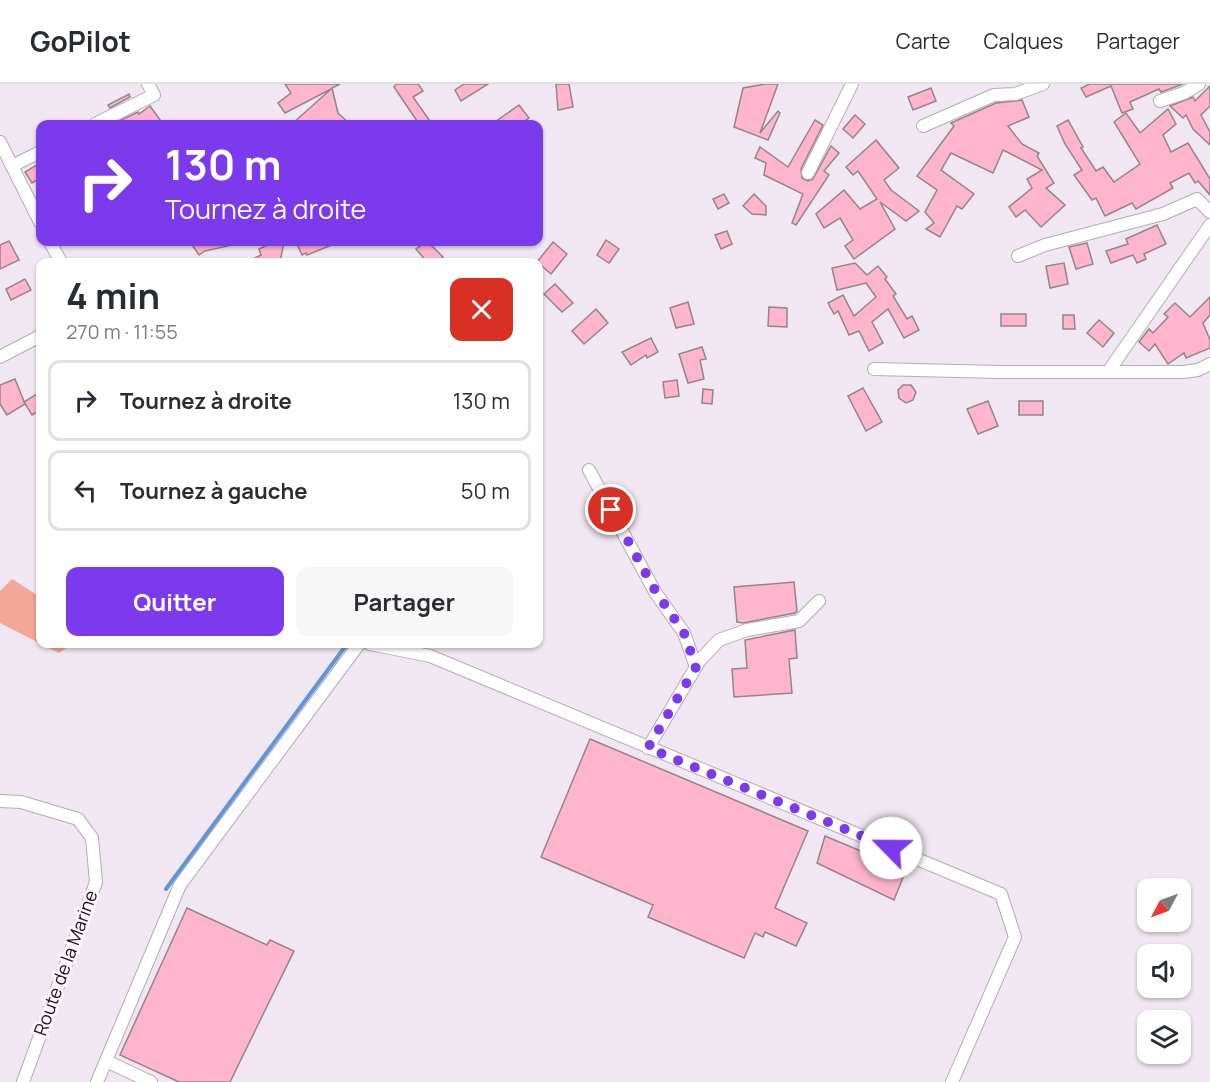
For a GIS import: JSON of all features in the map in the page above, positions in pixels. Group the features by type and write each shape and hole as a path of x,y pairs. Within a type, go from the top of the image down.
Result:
{"street":[{"path":"103,120 154,95 148,84"},
{"path":"808,173 852,84"},
{"path":"922,126 994,95 1015,94 1043,84"},
{"path":"1160,101 1184,93 1199,84"},
{"path":"0,142 36,214"},
{"path":"12,166 36,154"},
{"path":"1018,256 1045,245 1163,214 1197,199 1210,213"},
{"path":"1108,372 1210,225"},
{"path":"0,357 36,338"},
{"path":"874,369 1183,372 1198,370 1210,364"},
{"path":"589,470 656,592 684,633 696,667"},
{"path":"648,748 696,667 719,640 747,630 799,621 819,601"},
{"path":"97,1082 180,885 356,648"},
{"path":"390,648 430,656 1001,894 1015,937 952,1082"},
{"name":"Route de la Marine","path":"0,801 21,802 78,819 92,838 96,882 23,1082"},
{"path":"106,1061 151,1082"}],"shaded area":[{"path":"12,579 36,594 36,641 0,623 0,591"},
{"path":"49,648 66,648 59,653"}],"building":[{"path":"285,84 340,84 332,88 338,113 346,120 296,120 331,89 285,113 278,103 291,93"},
{"path":"396,84 418,84 423,91 413,97 429,120 416,120 394,87"},
{"path":"464,84 488,84 461,101 455,90"},
{"path":"556,84 569,84 573,107 558,110"},
{"path":"778,84 760,133 778,111 780,113 768,140 734,127 743,88"},
{"path":"1090,84 1183,84 1161,92 1159,89 1130,102 1133,109 1122,113 1111,86 1086,97 1081,88"},
{"path":"1210,86 1210,106 1201,115 1210,132 1210,145 1193,129 1186,115 1183,118 1170,106 1193,97 1195,101"},
{"path":"931,88 936,101 913,110 908,97"},
{"path":"129,94 130,97 110,108 108,105"},
{"path":"1022,100 1029,117 1008,126 1022,144 1039,153 1037,156 1054,183 1046,188 1065,205 1041,227 1025,210 1016,217 1009,207 1032,188 1027,179 1042,170 1003,150 993,173 951,153 941,170 974,194 962,209 957,206 940,237 926,229 934,223 925,212 937,190 917,176 954,126 951,123 996,103"},
{"path":"519,105 529,118 526,120 498,120"},
{"path":"150,106 160,120 121,120 138,112 139,114"},
{"path":"1168,109 1176,124 1163,135 1171,152 1188,143 1210,179 1210,195 1198,181 1195,183 1189,173 1170,183 1173,188 1136,209 1132,203 1105,216 1096,198 1092,200 1074,175 1082,170 1065,144 1057,126 1068,120 1083,147 1081,148 1096,171 1103,167 1114,182 1140,164 1114,122 1126,113 1140,133"},
{"path":"855,115 865,124 853,138 843,129"},
{"path":"815,120 823,125 801,169 802,178 808,181 813,179 831,146 839,153 824,171 829,175 796,225 792,223 803,194 764,175 766,163 755,158 760,147 788,167"},
{"path":"876,140 899,168 884,180 891,190 919,211 906,221 880,202 895,229 854,259 845,246 853,240 840,218 824,228 816,214 844,190 860,209 877,199 858,171 853,175 846,167"},
{"path":"36,165 36,180 32,183 25,172"},
{"path":"724,194 729,203 718,209 713,199"},
{"path":"754,194 766,206 766,215 752,214 743,206"},
{"path":"1157,225 1166,244 1144,254 1146,259 1137,263 1133,255 1111,263 1106,251 1128,244 1126,239"},
{"path":"727,231 732,244 721,249 715,235"},
{"path":"606,240 619,249 609,263 597,255"},
{"path":"9,241 19,260 0,269 0,245"},
{"path":"553,242 567,254 551,274 543,267 543,258 540,258"},
{"path":"1087,243 1093,264 1076,269 1069,247"},
{"path":"193,246 228,246 205,251 199,255"},
{"path":"265,246 283,246 281,258 255,258 261,255 259,249"},
{"path":"298,246 329,246 307,255 306,253 302,255"},
{"path":"420,246 432,246 443,257 424,258 416,249"},
{"path":"855,263 867,275 878,266 887,277 885,279 896,294 893,296 907,319 912,316 919,330 904,338 888,309 872,322 883,343 869,351 859,331 849,335 838,311 834,314 828,303 843,295 854,316 876,297 866,283 837,290 832,268"},
{"path":"1064,263 1068,284 1050,288 1046,266"},
{"path":"25,279 31,290 11,300 6,289"},
{"path":"555,284 573,303 562,312 544,294"},
{"path":"1210,297 1210,315 1203,323 1210,340 1210,348 1186,358 1184,353 1168,364 1155,344 1149,351 1139,342 1149,329 1153,333 1168,317 1164,314 1175,303 1190,317"},
{"path":"688,302 694,324 676,328 670,308"},
{"path":"769,307 787,308 787,327 768,326"},
{"path":"596,309 608,323 584,344 572,331"},
{"path":"1001,314 1026,314 1026,326 1001,326"},
{"path":"1063,315 1074,315 1075,329 1063,329"},
{"path":"1099,320 1114,333 1103,347 1087,333"},
{"path":"651,338 658,352 647,358 646,355 631,365 622,352"},
{"path":"702,347 706,359 700,360 704,379 688,383 679,354"},
{"path":"15,379 25,404 7,415 0,404 0,385"},
{"path":"677,380 679,396 665,398 663,382"},
{"path":"903,385 911,385 916,392 913,400 906,403 899,398 898,390"},
{"path":"863,388 882,422 866,431 848,396"},
{"path":"703,389 713,390 712,404 702,403"},
{"path":"36,394 36,412 32,415 24,402"},
{"path":"988,401 998,426 978,434 967,409"},
{"path":"1019,401 1043,401 1043,415 1019,415"},
{"path":"794,582 797,611 795,613 743,623 737,622 734,587"},
{"path":"795,630 797,658 789,659 792,693 734,697 732,669 747,668 745,640"},
{"path":"590,739 808,831 775,908 807,923 796,946 765,932 763,937 755,933 744,958 648,917 653,905 541,857"},
{"path":"825,836 906,870 894,900 817,863"},
{"path":"187,908 267,945 270,940 294,951 230,1082 179,1082 120,1055"}],"waterway":[{"path":"166,889 344,648"}],"route":[{"path":"611,510 656,592 684,633 696,667 648,748 891,848"}]}
